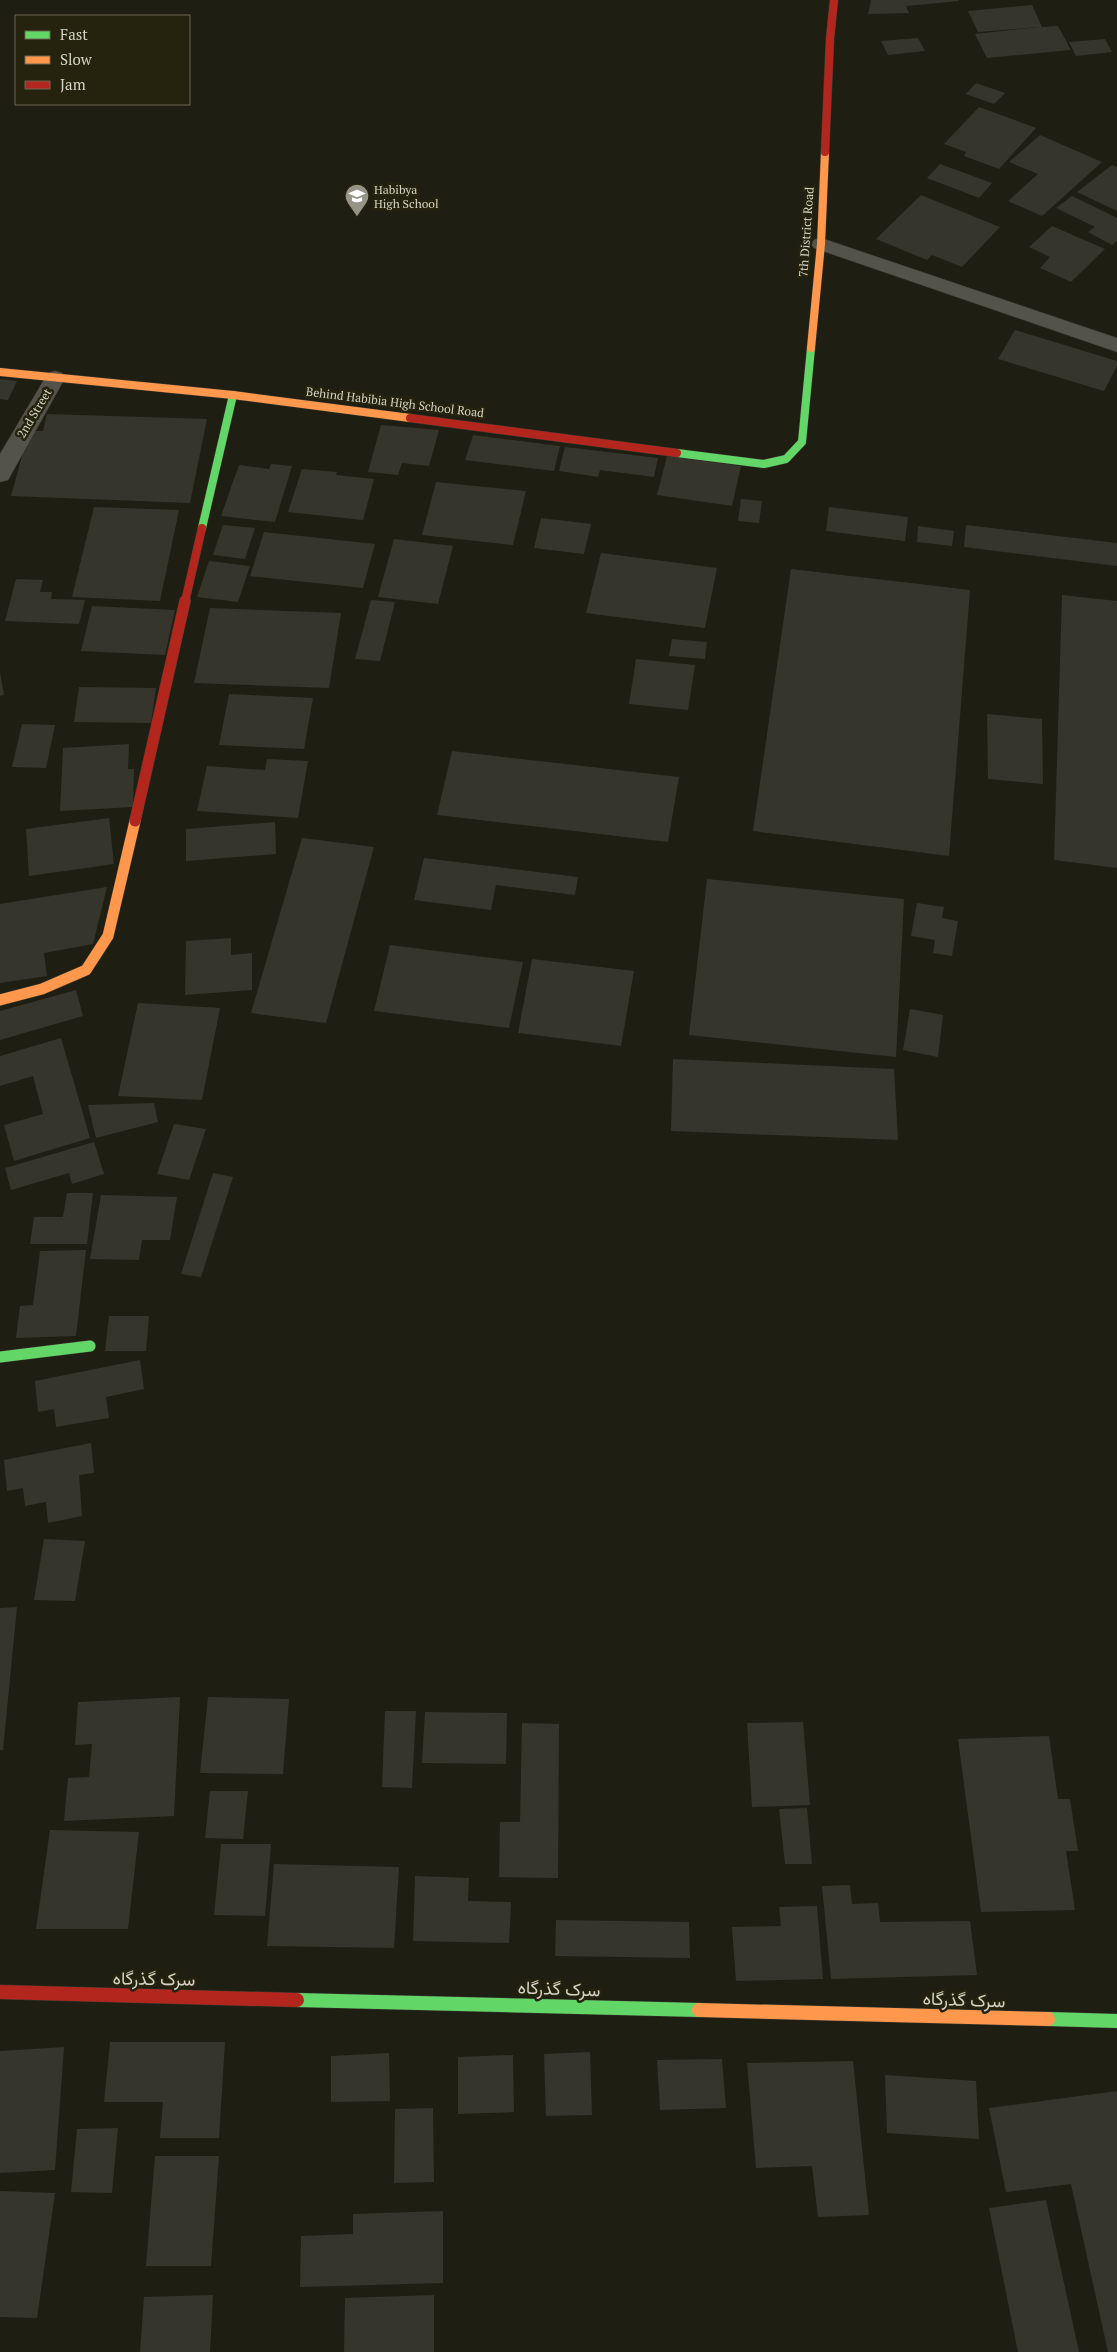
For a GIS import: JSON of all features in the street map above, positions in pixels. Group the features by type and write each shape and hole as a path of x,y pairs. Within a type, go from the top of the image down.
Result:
{"street":[{"name":"7th District Road","path":"786,460 802,442 821,244 830,39 834,0"},
{"path":"821,244 1117,345"},
{"name":"Behind Habibia High School Road","path":"0,372 233,395 764,464 786,460"},
{"name":"2nd Street","path":"0,475 55,378"},
{"path":"0,1000 42,989 86,970 108,936 233,395"},
{"path":"0,1357 90,1346"},
{"name":"سرک گذرگاه","path":"0,1992 1117,2021"}],"building":[{"path":"871,0 959,1 906,6 909,13 868,14"},
{"path":"1032,5 1042,27 1058,26 1071,50 987,58 975,34 1040,27 978,32 968,11"},
{"path":"918,38 925,51 888,55 881,41"},
{"path":"1105,39 1112,52 1076,56 1069,42"},
{"path":"976,83 1005,93 994,104 966,94"},
{"path":"979,107 1036,128 999,169 964,156 966,152 944,144"},
{"path":"1040,135 1102,162 1042,216 1008,201 1038,174 1009,162"},
{"path":"940,164 992,183 979,198 927,178"},
{"path":"1112,165 1117,167 1117,211 1077,192"},
{"path":"921,195 1000,227 962,267 932,255 927,260 876,239"},
{"path":"1072,196 1117,218 1117,241 1112,245 1088,232 1095,227 1056,208"},
{"path":"1052,226 1105,249 1071,282 1040,268 1050,257 1029,247"},
{"path":"1015,330 1117,361 1117,366 1104,391 998,359"},
{"path":"0,379 17,381 8,400 0,399"},
{"path":"47,414 207,419 190,503 11,496 29,431 43,431"},
{"path":"381,425 439,430 429,466 402,463 398,475 368,472"},
{"path":"473,435 560,446 554,471 465,460"},
{"path":"565,447 658,458 654,477 600,470 598,477 559,471"},
{"path":"667,456 741,466 732,506 657,495"},
{"path":"271,464 292,466 275,522 221,516 239,465 269,469"},
{"path":"302,469 337,472 336,475 374,479 363,520 288,512"},
{"path":"436,482 526,491 513,545 422,535"},
{"path":"741,499 762,501 759,523 738,521"},
{"path":"94,507 179,510 160,601 72,597"},
{"path":"829,507 908,517 905,541 826,531"},
{"path":"541,518 591,524 584,554 534,548"},
{"path":"223,525 255,528 245,559 213,555"},
{"path":"966,525 1117,543 1117,566 964,547"},
{"path":"918,526 954,531 952,546 917,542"},
{"path":"264,532 375,544 363,588 250,576"},
{"path":"394,539 453,546 438,604 378,597"},
{"path":"601,553 717,568 705,628 586,613"},
{"path":"209,561 250,566 238,602 197,597"},
{"path":"791,569 970,590 949,856 753,831"},
{"path":"16,579 43,580 40,592 52,592 51,599 85,600 79,624 5,621"},
{"path":"1062,595 1117,601 1117,868 1054,860"},
{"path":"371,600 395,602 380,661 355,659"},
{"path":"92,606 175,610 165,655 81,651"},
{"path":"210,608 341,613 329,688 194,683"},
{"path":"672,639 707,642 705,659 669,656"},
{"path":"636,659 695,665 688,710 629,704"},
{"path":"0,672 4,695 0,696"},
{"path":"79,687 156,688 151,723 74,722"},
{"path":"229,694 313,698 304,749 219,745"},
{"path":"987,714 1042,719 1043,784 988,779"},
{"path":"22,724 55,725 46,768 12,767"},
{"path":"129,744 128,769 134,769 133,807 60,811 63,748"},
{"path":"452,751 679,777 668,842 437,815"},
{"path":"267,759 308,761 298,818 197,811 207,766 265,770"},
{"path":"109,818 114,864 29,876 26,829"},
{"path":"275,822 276,854 186,861 186,829"},
{"path":"302,838 374,847 326,1023 251,1013"},
{"path":"424,858 578,877 575,895 496,885 491,910 414,900"},
{"path":"707,879 904,899 896,1057 689,1035"},
{"path":"107,887 93,944 44,953 47,976 0,983 0,904"},
{"path":"917,903 944,907 942,918 958,921 952,956 933,953 935,940 911,936"},
{"path":"231,938 231,955 252,953 252,990 185,995 186,941"},
{"path":"390,945 523,962 509,1028 374,1011"},
{"path":"532,959 634,971 621,1046 518,1033"},
{"path":"76,990 83,1016 0,1040 0,1011"},
{"path":"138,1003 220,1008 202,1100 118,1096"},
{"path":"910,1009 943,1015 938,1057 903,1050"},
{"path":"61,1038 90,1138 14,1161 4,1125 43,1114 33,1076 0,1086 0,1056"},
{"path":"673,1059 894,1069 898,1140 671,1131"},
{"path":"154,1103 158,1122 96,1138 88,1105"},
{"path":"174,1124 206,1129 189,1180 157,1174"},
{"path":"94,1142 104,1174 72,1184 69,1173 11,1190 5,1168"},
{"path":"213,1173 233,1177 201,1277 181,1274"},
{"path":"67,1193 93,1193 87,1244 30,1244 34,1217 63,1217"},
{"path":"101,1195 177,1197 170,1240 142,1240 139,1260 90,1259"},
{"path":"86,1250 76,1336 16,1338 20,1306 33,1305 40,1251"},
{"path":"109,1316 149,1316 146,1351 105,1351"},
{"path":"140,1360 144,1389 106,1397 109,1418 56,1427 54,1409 38,1412 35,1381"},
{"path":"91,1443 94,1473 79,1475 82,1516 48,1523 46,1502 25,1506 23,1488 7,1491 4,1460"},
{"path":"44,1539 85,1541 75,1601 34,1600"},
{"path":"17,1607 3,1750 0,1750 0,1608"},
{"path":"180,1697 174,1816 64,1821 68,1778 89,1777 92,1744 75,1745 78,1702"},
{"path":"208,1697 289,1699 283,1774 200,1773"},
{"path":"385,1711 416,1711 412,1788 382,1787"},
{"path":"425,1712 507,1713 506,1764 422,1763"},
{"path":"803,1722 810,1805 752,1807 747,1723"},
{"path":"522,1723 559,1724 558,1878 499,1877 500,1822 520,1822"},
{"path":"1049,1736 1058,1799 1070,1799 1078,1851 1066,1851 1075,1910 981,1912 958,1739"},
{"path":"210,1791 248,1791 243,1839 205,1838"},
{"path":"807,1808 812,1864 785,1864 779,1809"},
{"path":"50,1830 139,1832 128,1929 36,1929"},
{"path":"221,1844 271,1844 265,1916 214,1915"},
{"path":"274,1864 399,1867 394,1948 267,1946"},
{"path":"415,1876 469,1878 468,1901 511,1902 509,1943 413,1941"},
{"path":"850,1885 852,1904 878,1903 880,1922 970,1921 977,1975 831,1979 822,1886"},
{"path":"817,1906 823,1979 736,1981 732,1927 781,1926 779,1907"},
{"path":"556,1920 689,1922 690,1958 555,1956"},
{"path":"110,2042 225,2042 219,2138 160,2138 163,2102 104,2102"},
{"path":"64,2047 55,2170 0,2173 0,2051"},
{"path":"590,2052 592,2115 546,2116 544,2054"},
{"path":"389,2053 390,2101 331,2102 331,2056"},
{"path":"513,2055 514,2112 458,2114 458,2057"},
{"path":"722,2059 726,2108 660,2110 657,2060"},
{"path":"853,2061 869,2215 818,2217 812,2166 756,2168 747,2063"},
{"path":"885,2075 976,2081 979,2139 887,2133"},
{"path":"1117,2091 1117,2352 1108,2352 1071,2184 1006,2192 989,2108"},
{"path":"433,2108 434,2182 394,2183 395,2109"},
{"path":"118,2128 112,2193 71,2192 77,2129"},
{"path":"155,2156 219,2156 211,2266 146,2266"},
{"path":"0,2191 55,2193 37,2318 0,2317"},
{"path":"1046,2200 1079,2352 1018,2352 989,2208"},
{"path":"443,2211 443,2283 300,2287 301,2236 353,2234 353,2214"},
{"path":"213,2295 210,2352 140,2352 144,2297"},
{"path":"434,2295 434,2352 344,2352 345,2298"}],"traffic: fast":[{"path":"677,453 764,464 786,459 802,442 811,348"},
{"path":"202,528 233,395"},
{"path":"0,1357 90,1346"},
{"path":"297,2000 699,2010"},
{"path":"1048,2019 1117,2021"}],"traffic: slow":[{"path":"811,348 821,244 825,152"},
{"path":"0,372 233,395 410,418"},
{"path":"0,1000 42,989 86,970 108,936 135,821"},
{"path":"699,2010 1048,2019"}],"traffic: jam":[{"path":"825,152 830,39 834,0"},
{"path":"410,418 677,453"},
{"path":"135,821 202,528"},
{"path":"0,1992 297,2000"}],"place":[{"name":"Habibya High School","path":"357,217"}]}
